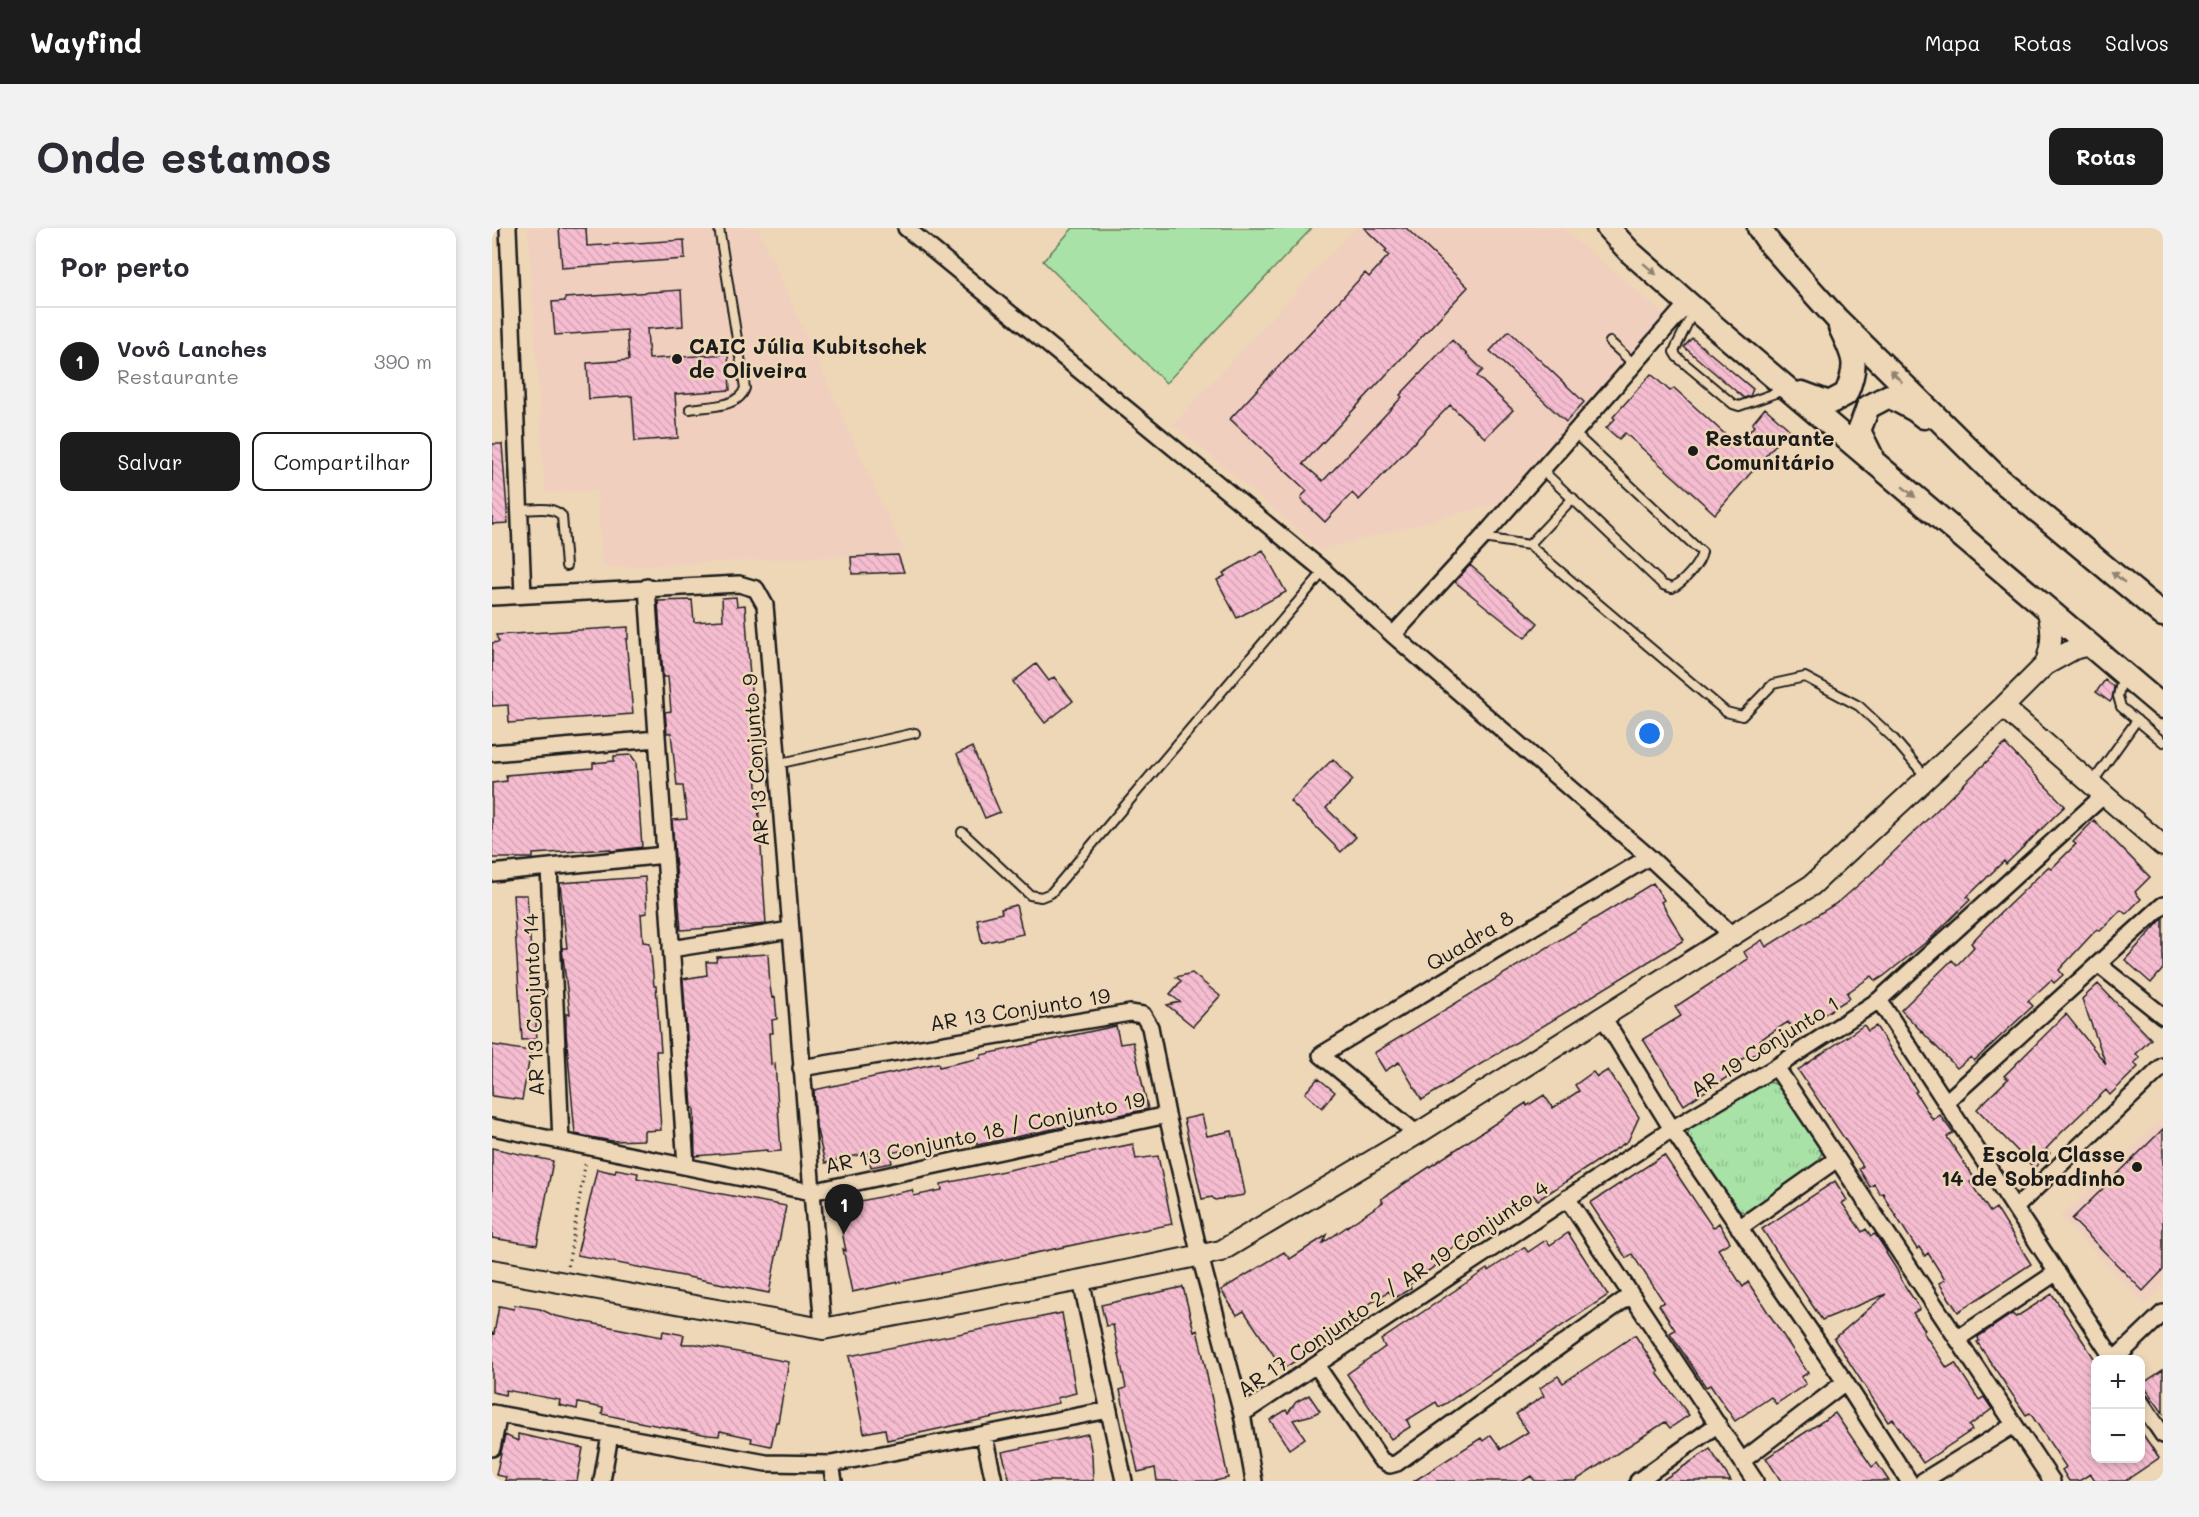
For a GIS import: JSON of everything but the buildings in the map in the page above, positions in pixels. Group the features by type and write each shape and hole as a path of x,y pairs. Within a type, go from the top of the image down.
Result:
{"main road":[{"path":"1608,228 1630,252 1692,306 2163,707"},
{"path":"1760,228 1770,244 1836,318 1997,477"},
{"path":"1789,388 1830,403 1846,394 1855,373 1851,351 1836,318"},
{"path":"1876,463 1858,431 1868,407 1889,396 1915,410 2163,615"}],"street":[{"path":"508,228 523,595"},
{"path":"906,228 1324,571 1393,635 1649,857 1732,935"},
{"path":"1393,635 1635,365 1692,306"},
{"name":"AR 13 Conjunto 9","path":"647,587 739,584 756,589 765,605 823,1329"},
{"path":"492,597 647,587 686,1166"},
{"path":"2045,665 2053,641 2047,608"},
{"path":"492,1270 823,1329 1221,1251 1417,1134 1812,885 2045,665 2074,649 2089,645"},
{"path":"2003,707 2163,846"},
{"path":"492,753 657,739"},
{"name":"AR 19 Conjunto 1","path":"1568,1198 1672,1128 1776,1067 1880,1000 2098,790"},
{"path":"492,873 665,855"},
{"name":"Quadra 8","path":"1417,1134 1321,1055 1649,857"},
{"name":"AR 13 Conjunto 14","path":"549,867 561,1141"},
{"path":"1946,1102 2163,905"},
{"path":"671,949 790,930"},
{"path":"2098,963 2163,1016"},
{"path":"1880,1000 2111,1355"},
{"name":"AR 13 Conjunto 19","path":"801,1068 1130,1013 1143,1015 1150,1027 1167,1115"},
{"path":"1603,1017 1672,1128 1910,1481"},
{"path":"2015,1208 2163,1066"},
{"path":"1776,1067 2052,1481"},
{"path":"1167,1115 1200,1256 1242,1414 1254,1481"},
{"name":"AR 13 Conjunto 18 / Conjunto 19","path":"811,1192 1167,1115"},
{"path":"492,1127 811,1192"},
{"path":"1739,1228 1837,1159"},
{"path":"1568,1198 1755,1481"},
{"name":"AR 17 Conjunto 2 / AR 19 Conjunto 4","path":"1242,1414 1568,1198"},
{"path":"1957,1339 2057,1272"},
{"path":"1081,1280 1124,1481"},
{"path":"1316,1365 1381,1460 1390,1465 1397,1463 1631,1295"},
{"path":"2118,1355 2163,1313"},
{"path":"1742,1461 1845,1382"},
{"path":"2145,1408 2163,1435"},
{"path":"492,1448 495,1414 766,1463 831,1464 1109,1410"},
{"path":"1638,1481 1718,1424"},
{"path":"1923,1481 2014,1425"},
{"path":"602,1481 610,1435"},
{"path":"984,1436 994,1481"},
{"path":"831,1464 834,1481"}],"lane":[{"path":"690,408 736,401 743,396 745,388 719,228"},
{"path":"1692,306 1674,352 1677,357 1733,404 1739,406 1789,388"},
{"path":"1610,342 1635,365"},
{"path":"1542,470 1663,585 1672,588 1678,585 1701,559 1702,552 1575,434"},
{"path":"1529,545 1573,498"},
{"path":"520,510 552,509 558,511 562,516 566,566"},
{"path":"1482,538 1529,545 1726,712 1742,716 1773,684 1805,677 1858,706 1893,738 1927,778"},
{"path":"962,832 1030,895 1041,897 1051,893 1324,571"},
{"path":"2123,673 2118,696 2121,707 2163,742"},
{"path":"2098,790 2137,720"},
{"path":"777,764 915,733"}],"path":[{"path":"565,1284 588,1147"}],"shaded area":[{"name":"CAIC Júlia Kubitschek de Oliveira","path":"528,228 758,228 904,553 602,568 597,491 545,492"},
{"path":"1355,228 1562,228 1665,315 1498,503 1321,550 1173,424"},
{"name":"Escola Classe 14 de Sobradinho","path":"2163,1118 2163,1287 2145,1304 2060,1217"}],"green space":[{"path":"1073,228 1312,228 1166,383 1043,261"},
{"path":"1763,1082 1781,1087 1823,1149 1817,1165 1744,1212 1737,1210 1687,1140 1688,1133 1691,1127"}],"place":[{"name":"CAIC Júlia Kubitschek de Oliveira","path":"677,359"},
{"name":"Restaurante Comunitário","path":"1693,451"},
{"name":"Escola Classe 14 de Sobradinho","path":"2137,1167"},
{"name":"Vovô Lanches","path":"844,1234"}]}
